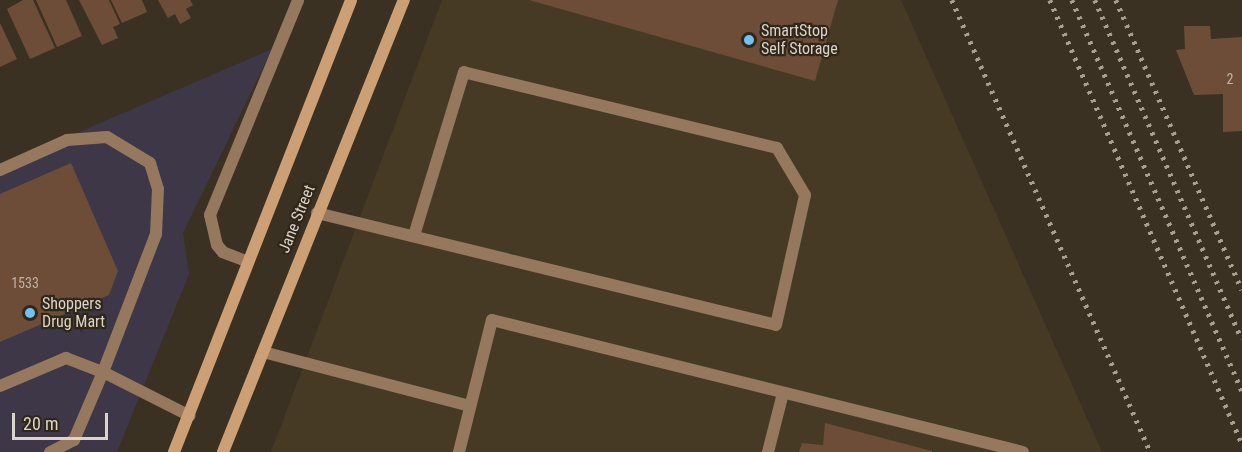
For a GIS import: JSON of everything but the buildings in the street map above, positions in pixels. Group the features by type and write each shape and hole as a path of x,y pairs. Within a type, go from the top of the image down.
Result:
{"main road":[{"name":"Jane Street","path":"174,452 190,416 246,261 351,0"},
{"name":"Jane Street","path":"224,452 317,213 404,0"}],"lane":[{"path":"246,261 223,252 218,245 210,215 298,0"},
{"path":"317,213 776,325 805,195 777,148 464,72 414,236"},
{"path":"0,171 67,140 106,137 150,162 158,189 156,234 103,372 74,440 50,452"},
{"path":"459,452 492,320 1023,452"},
{"path":"263,352 470,406"},
{"path":"0,386 66,358 103,372 190,416"},
{"path":"768,452 783,393"}],"shaded area":[{"path":"442,0 901,0 1102,452 271,452"},
{"path":"272,49 183,233 189,274 117,452 0,452 0,166"}],"railway":[{"path":"952,0 1150,452"},
{"path":"1050,0 1242,443"},
{"path":"1072,0 1242,391"},
{"path":"1095,0 1242,339"},
{"path":"1116,0 1242,290"}],"place":[{"name":"SmartStop Self Storage","path":"749,40"},
{"name":"Shoppers Drug Mart","path":"30,313"}]}
